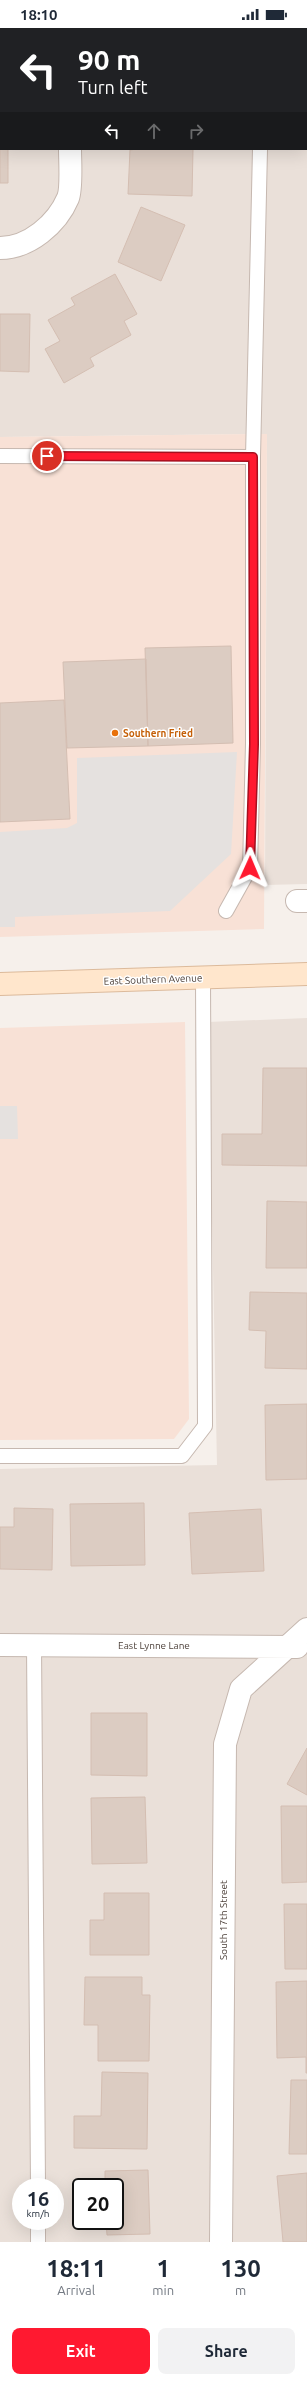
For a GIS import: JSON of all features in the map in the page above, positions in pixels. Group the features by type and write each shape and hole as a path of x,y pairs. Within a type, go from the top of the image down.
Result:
{"main road":[{"name":"East Southern Avenue","path":"0,984 307,974"}],"street":[{"path":"0,248 12,248 51,226 69,197 70,150"},
{"name":"South 17th Street","path":"221,2242 225,1744 241,1689 298,1647 307,1629"},
{"name":"East Lynne Lane","path":"0,1645 34,1644 298,1647"}],"lane":[{"path":"226,912 250,868 254,744 253,457 260,150"},
{"path":"0,456 253,457"},
{"path":"0,1456 182,1456 205,1426 203,977"},
{"path":"34,1644 38,2178"},
{"path":"38,2230 38,2242"}],"shaded area":[{"path":"0,150 307,150 307,884 265,885 267,434 0,437"},
{"path":"267,434 264,929 0,937 0,437"},
{"path":"237,752 231,854 170,911 15,917 15,927 0,927 0,832 67,828 77,823 77,758"},
{"path":"307,1018 307,2242 0,2242 0,1469 217,1465 208,1022"},
{"path":"185,1022 189,1419 174,1439 0,1440 0,1028"},
{"path":"0,1106 17,1106 18,1139 0,1139"}],"building":[{"path":"0,150 8,150 8,183 0,183"},
{"path":"130,150 193,150 192,196 128,194"},
{"path":"141,207 185,225 161,281 118,262"},
{"path":"115,274 137,314 124,321 131,335 90,358 94,366 64,383 45,349 60,341 48,320 75,305 71,298"},
{"path":"0,314 30,314 29,372 0,371"},
{"path":"231,646 233,743 148,746 145,648"},
{"path":"146,659 148,746 67,748 63,662"},
{"path":"64,700 70,819 0,822 0,703"},
{"path":"263,1068 307,1068 307,1166 222,1165 222,1134 262,1134"},
{"path":"267,1201 307,1202 307,1268 266,1268"},
{"path":"250,1292 307,1293 307,1369 265,1368 266,1331 249,1330"},
{"path":"307,1404 307,1479 266,1480 265,1405"},
{"path":"144,1503 145,1565 71,1566 70,1504"},
{"path":"14,1508 53,1509 52,1570 0,1569 0,1527 14,1527"},
{"path":"261,1509 264,1571 192,1574 189,1513"},
{"path":"91,1713 147,1713 147,1776 91,1775"},
{"path":"307,1748 307,1795 287,1784"},
{"path":"145,1797 147,1863 92,1864 91,1798"},
{"path":"281,1806 307,1806 307,1882 282,1883"},
{"path":"104,1893 149,1893 149,1955 90,1955 90,1920 104,1920"},
{"path":"284,1904 307,1904 307,1969 285,1969"},
{"path":"85,1977 142,1977 142,1995 150,1995 149,2061 98,2061 98,2025 84,2025"},
{"path":"307,1981 306,2073 306,2057 277,2058 276,1982"},
{"path":"102,2072 148,2073 147,2149 74,2148 74,2116 101,2116"},
{"path":"291,2080 307,2080 307,2154 289,2154"},
{"path":"148,2170 150,2234 107,2235 107,2230 124,2230 124,2178 105,2178 105,2171"},
{"path":"307,2173 307,2242 283,2242 277,2176"}],"place":[{"name":"Southern Fried","path":"115,733"}],"route":[{"path":"47,456 253,457 254,744 250,868"}]}
